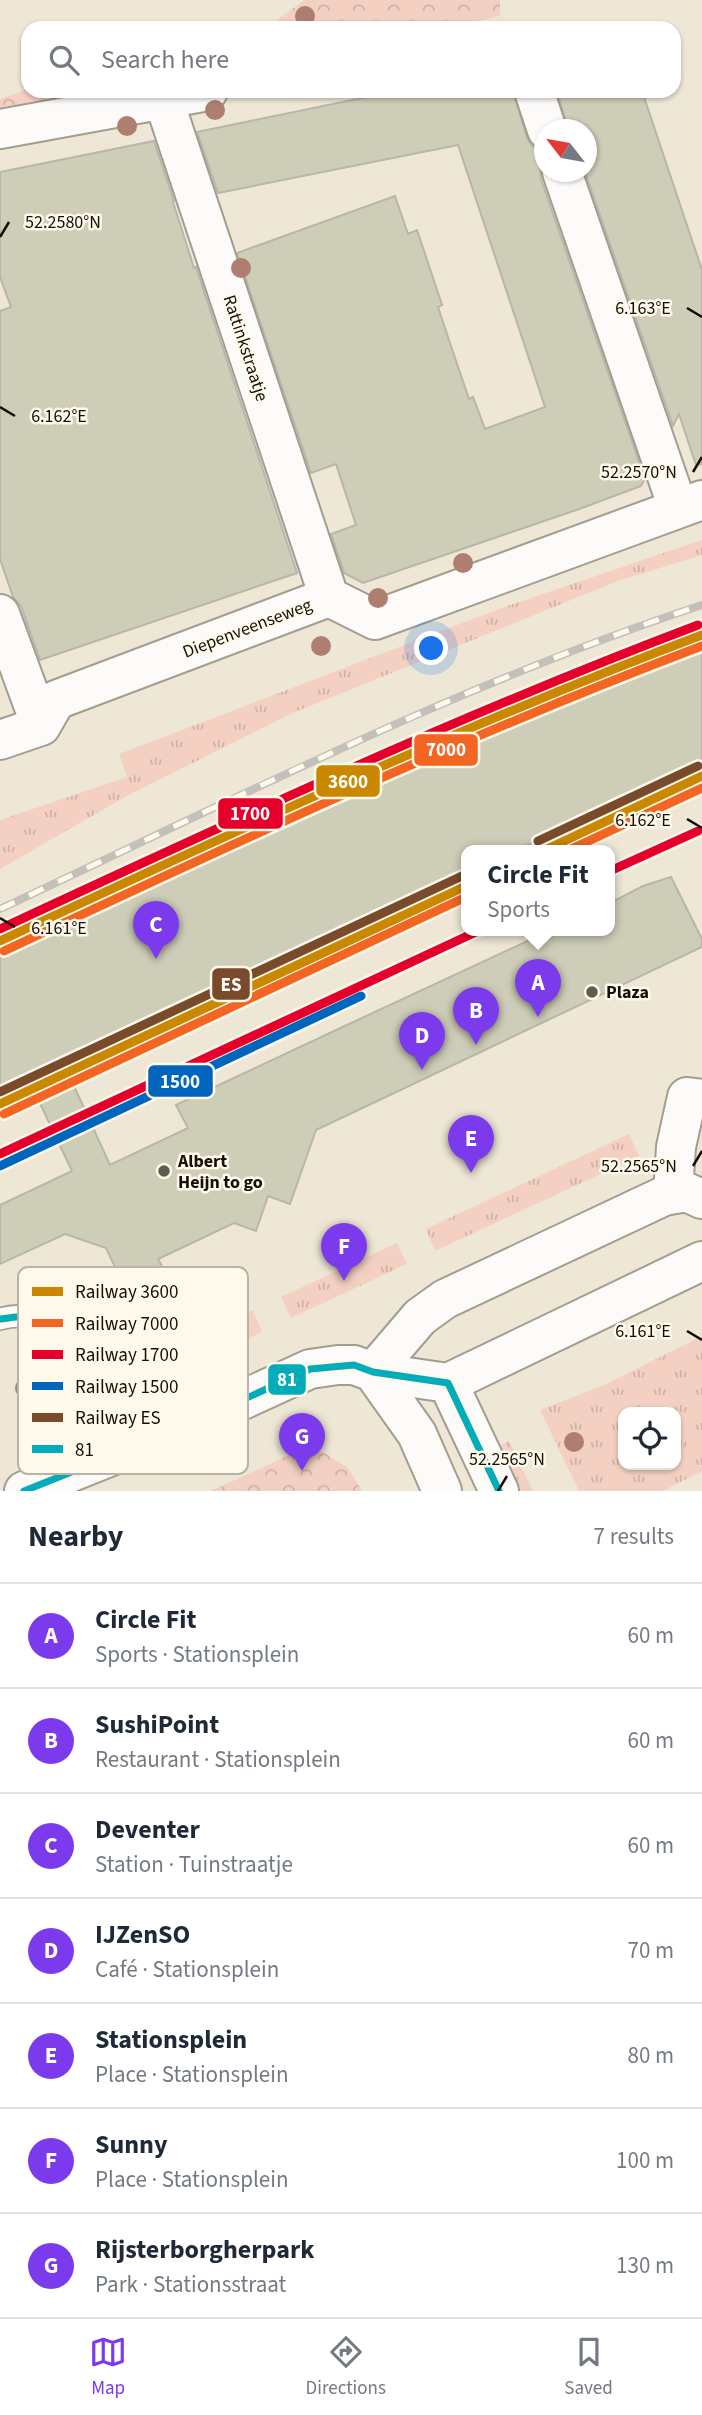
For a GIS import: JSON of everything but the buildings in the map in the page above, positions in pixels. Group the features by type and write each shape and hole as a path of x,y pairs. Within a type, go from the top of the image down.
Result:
{"street":[{"path":"0,129 163,98"},
{"name":"Rattinkstraatje","path":"163,98 329,597"},
{"path":"536,98 543,119"},
{"path":"566,182 690,504"},
{"name":"Diepenveenseweg","path":"41,726 56,700 329,597 375,620 690,504"},
{"path":"0,614 41,726 0,740"},
{"path":"373,1372 420,1317 436,1304 688,1196 676,1147 687,1097 702,1099"},
{"path":"248,1397 310,1369 338,1365 354,1365 373,1372 448,1383 702,1261"},
{"path":"373,1372 417,1434 442,1491"},
{"path":"448,1383 499,1491"},
{"path":"24,1491 65,1474"}],"lane":[{"path":"0,1319 18,1316"}],"green space":[{"path":"305,0 500,0 500,16 476,21 275,21"},
{"path":"21,92 21,98 73,98 0,118 0,99"},
{"path":"702,540 702,555 618,581 293,713 125,797 0,869 0,820 127,777 119,754 504,607"},
{"path":"629,1134 639,1156 435,1251 426,1229"},
{"path":"397,1243 407,1264 291,1318 281,1297"},
{"path":"253,1310 262,1332 248,1339 248,1312"},
{"path":"702,1336 702,1471 663,1491 579,1491 540,1410 604,1385"},
{"path":"509,1441 533,1491 514,1491 493,1449"},
{"path":"309,1449 325,1453 348,1468 362,1491 211,1491 248,1474 298,1451"}],"railway":[{"path":"0,909 434,707 612,636 702,605"}],"rail line":[{"name":"1700","path":"0,929 433,733 698,625"},
{"name":"3600","path":"0,941 261,820 436,743 702,635"},
{"name":"7000","path":"4,951 437,754 702,646"},
{"name":"ES","path":"538,841 698,766"},
{"name":"3600","path":"556,845 702,776"},
{"name":"7000","path":"580,845 702,788"},
{"name":"1700","path":"615,869 698,831"},
{"name":"ES","path":"0,1092 461,876"},
{"name":"3600","path":"0,1104 461,888"},
{"name":"7000","path":"4,1114 461,899"},
{"name":"1700","path":"0,1154 467,936"},
{"name":"1500","path":"0,1166 361,996"}],"transit line":[{"name":"81","path":"0,1319 18,1317"},
{"name":"81","path":"248,1397 310,1369 354,1365 373,1372 448,1383 499,1491"},
{"name":"81","path":"24,1491 66,1474"}],"place":[{"name":"Deventer","path":"156,959"},
{"name":"Plaza","path":"592,992"},
{"name":"Circle Fit","path":"538,1017"},
{"name":"SushiPoint","path":"476,1045"},
{"name":"IJZenSO","path":"422,1070"},
{"name":"Albert Heijn to go","path":"164,1171"},
{"name":"Stationsplein","path":"471,1173"},
{"name":"Sunny","path":"344,1281"},
{"name":"Rijsterborgherpark","path":"302,1471"}]}
